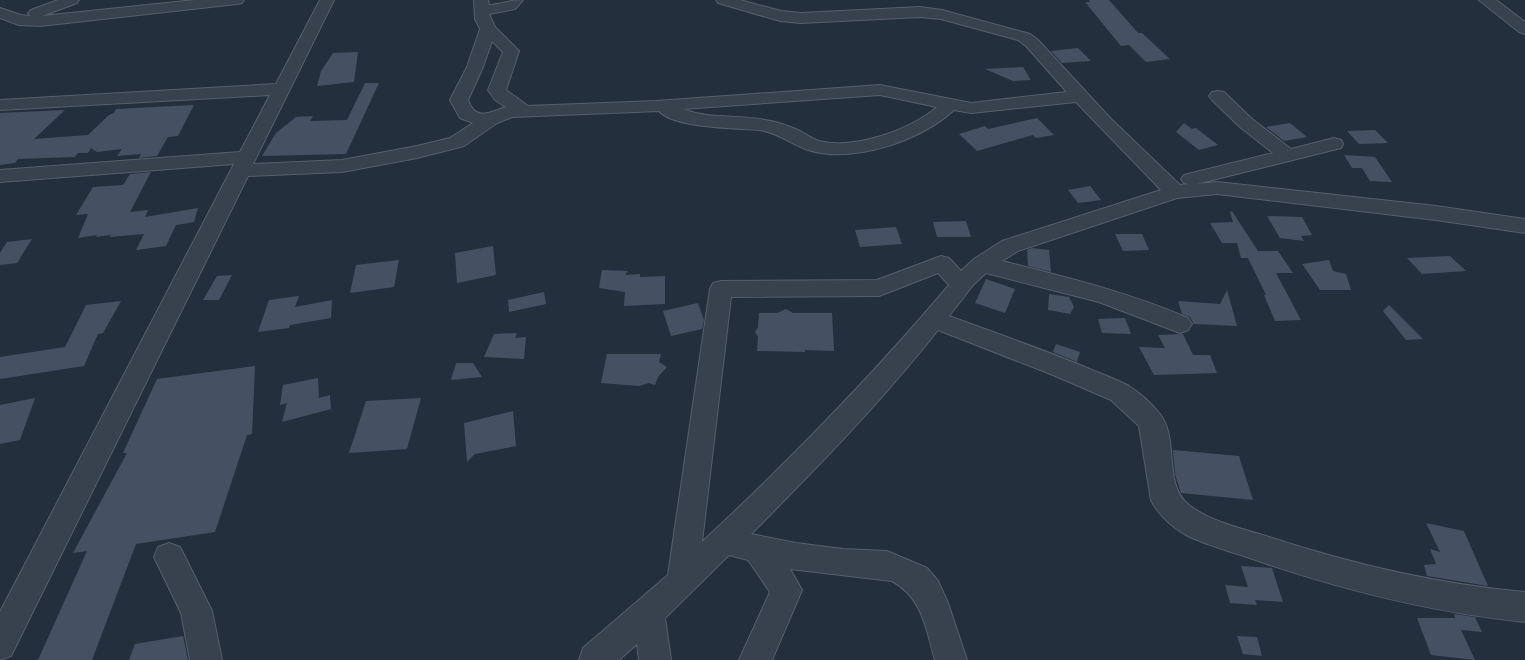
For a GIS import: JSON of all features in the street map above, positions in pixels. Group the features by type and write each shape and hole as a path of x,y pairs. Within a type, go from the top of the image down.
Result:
{"street":[{"path":"19,20 72,0"},
{"path":"0,13 19,20 40,22 237,0"},
{"path":"0,644 327,0"},
{"path":"516,0 509,7 481,5 481,17 492,36 505,44 511,51 497,90 501,96 524,111"},
{"path":"722,0 780,16 801,18 914,11 942,15 1012,32 1024,37 1032,43 1080,96 1171,189 1217,188 1525,226"},
{"path":"1486,0 1525,30"},
{"path":"488,29 460,100 464,113 475,119 491,119"},
{"path":"0,105 282,89"},
{"path":"0,176 244,164 342,166 366,163 457,142 491,119 509,112 656,106 880,90 971,108 1080,96"},
{"path":"1218,96 1246,123 1287,155"},
{"path":"656,106 681,116 702,121 762,125 775,128 815,146 832,147 857,145 898,136 940,116 950,104"},
{"path":"595,660 682,581 794,473 909,349 961,284 982,264 1010,246 1171,189 1287,155 1334,144"},
{"path":"682,581 721,290 879,288 941,263 961,284"},
{"path":"982,264 1100,292 1153,311 1180,324"},
{"path":"933,319 1120,392 1151,422 1158,452 1160,480 1165,500 1179,514 1201,528 1375,582 1453,599 1525,607"},
{"path":"724,541 796,558 886,565 916,578 927,591 937,614 951,660"},
{"path":"755,660 787,590 757,548"},
{"path":"169,557 196,611 206,660"},
{"path":"649,612 655,660"}],"building":[{"path":"1089,0 1109,0 1138,33 1142,33 1170,59 1146,62 1129,45 1121,46 1085,2 1090,2"},
{"path":"1078,48 1091,61 1062,63 1051,51"},
{"path":"358,52 354,82 317,86 321,71 333,53"},
{"path":"1023,67 1031,80 1013,81 985,69"},
{"path":"365,83 379,83 346,154 262,156 276,133 296,117 313,116 310,121 347,120"},
{"path":"194,105 178,136 168,137 157,156 139,158 141,154 117,156 122,149 97,152 91,148 88,153 78,153 75,157 18,159 15,163 0,165 0,113 65,110 34,139 88,135 109,115 114,113 116,109"},
{"path":"1037,118 1054,135 1036,138 1033,135 977,151 959,134 985,126 988,129"},
{"path":"1184,123 1192,129 1196,128 1218,145 1199,150 1176,132"},
{"path":"1290,123 1307,137 1284,141 1266,127"},
{"path":"1375,130 1388,143 1359,144 1347,131"},
{"path":"1344,155 1375,157 1392,182 1370,181 1362,168 1352,168"},
{"path":"151,172 130,212 148,210 145,217 198,208 194,222 176,225 166,246 136,250 144,234 110,237 111,235 96,237 97,235 78,238 88,214 76,215 93,187 123,185 130,174"},
{"path":"1090,186 1101,200 1078,203 1068,190"},
{"path":"1232,211 1258,251 1278,251 1293,273 1276,273 1301,320 1275,321 1264,295 1266,295 1248,258 1241,258 1237,243 1222,243 1210,223 1233,222 1230,212"},
{"path":"1267,216 1302,217 1312,235 1301,236 1304,241 1280,238"},
{"path":"966,221 971,237 937,237 933,222"},
{"path":"896,227 902,244 860,247 855,230"},
{"path":"1115,234 1142,234 1149,250 1123,251"},
{"path":"32,239 17,263 0,265 0,253 7,242"},
{"path":"493,246 496,275 457,283 455,253"},
{"path":"1032,248 1049,250 1051,272 1028,266 1027,250"},
{"path":"1450,256 1466,271 1422,274 1407,258"},
{"path":"399,260 394,287 350,293 356,265"},
{"path":"1329,260 1333,271 1346,274 1351,290 1320,290 1302,264"},
{"path":"602,270 628,271 625,275 640,274 640,277 665,276 665,304 624,306 625,292 599,288"},
{"path":"232,275 219,300 203,300 217,276"},
{"path":"986,279 1015,289 1005,313 975,303"},
{"path":"1227,290 1237,326 1194,324 1190,317 1182,314 1178,301 1220,304"},
{"path":"544,292 546,304 509,312 508,300"},
{"path":"1049,294 1069,297 1074,307 1070,314 1048,310"},
{"path":"299,296 295,307 332,300 331,318 290,325 289,328 258,332 269,300"},
{"path":"121,301 103,333 98,334 84,366 0,379 0,357 65,347 86,305"},
{"path":"698,303 704,320 702,329 671,336 663,311"},
{"path":"1389,305 1423,339 1406,340 1383,311"},
{"path":"786,309 793,313 832,313 834,351 757,351 758,337 755,332 758,327 759,313 777,313"},
{"path":"1125,318 1131,334 1102,333 1098,319"},
{"path":"517,333 515,338 526,337 524,359 484,357 494,334"},
{"path":"1183,334 1193,355 1210,355 1217,373 1154,375 1139,347 1165,348 1158,335"},
{"path":"1056,344 1080,352 1077,362 1053,352"},
{"path":"607,354 661,354 659,362 667,367 658,377 655,385 649,383 639,386 601,383"},
{"path":"456,363 473,363 482,377 451,380"},
{"path":"255,366 252,434 247,435 215,532 136,544 92,660 38,660 87,551 73,553 127,453 123,453 157,379"},
{"path":"318,378 319,398 330,395 331,409 282,422 287,403 280,405 283,385"},
{"path":"35,398 20,440 0,444 0,405"},
{"path":"421,398 407,449 349,453 366,401"},
{"path":"513,411 516,446 475,454 467,462 464,423"},
{"path":"1173,450 1239,456 1253,500 1181,493 1175,474"},
{"path":"1426,523 1464,531 1488,586 1427,576 1424,565 1436,564 1430,549 1440,552"},
{"path":"1241,566 1272,568 1283,602 1255,600 1257,605 1230,603 1225,585 1248,587"},
{"path":"1454,614 1475,617 1482,632 1461,630 1475,660 1431,655 1417,618 1455,618 1456,621"},
{"path":"183,636 188,660 129,660 135,644"},
{"path":"1237,636 1257,637 1262,656 1243,654"}]}
